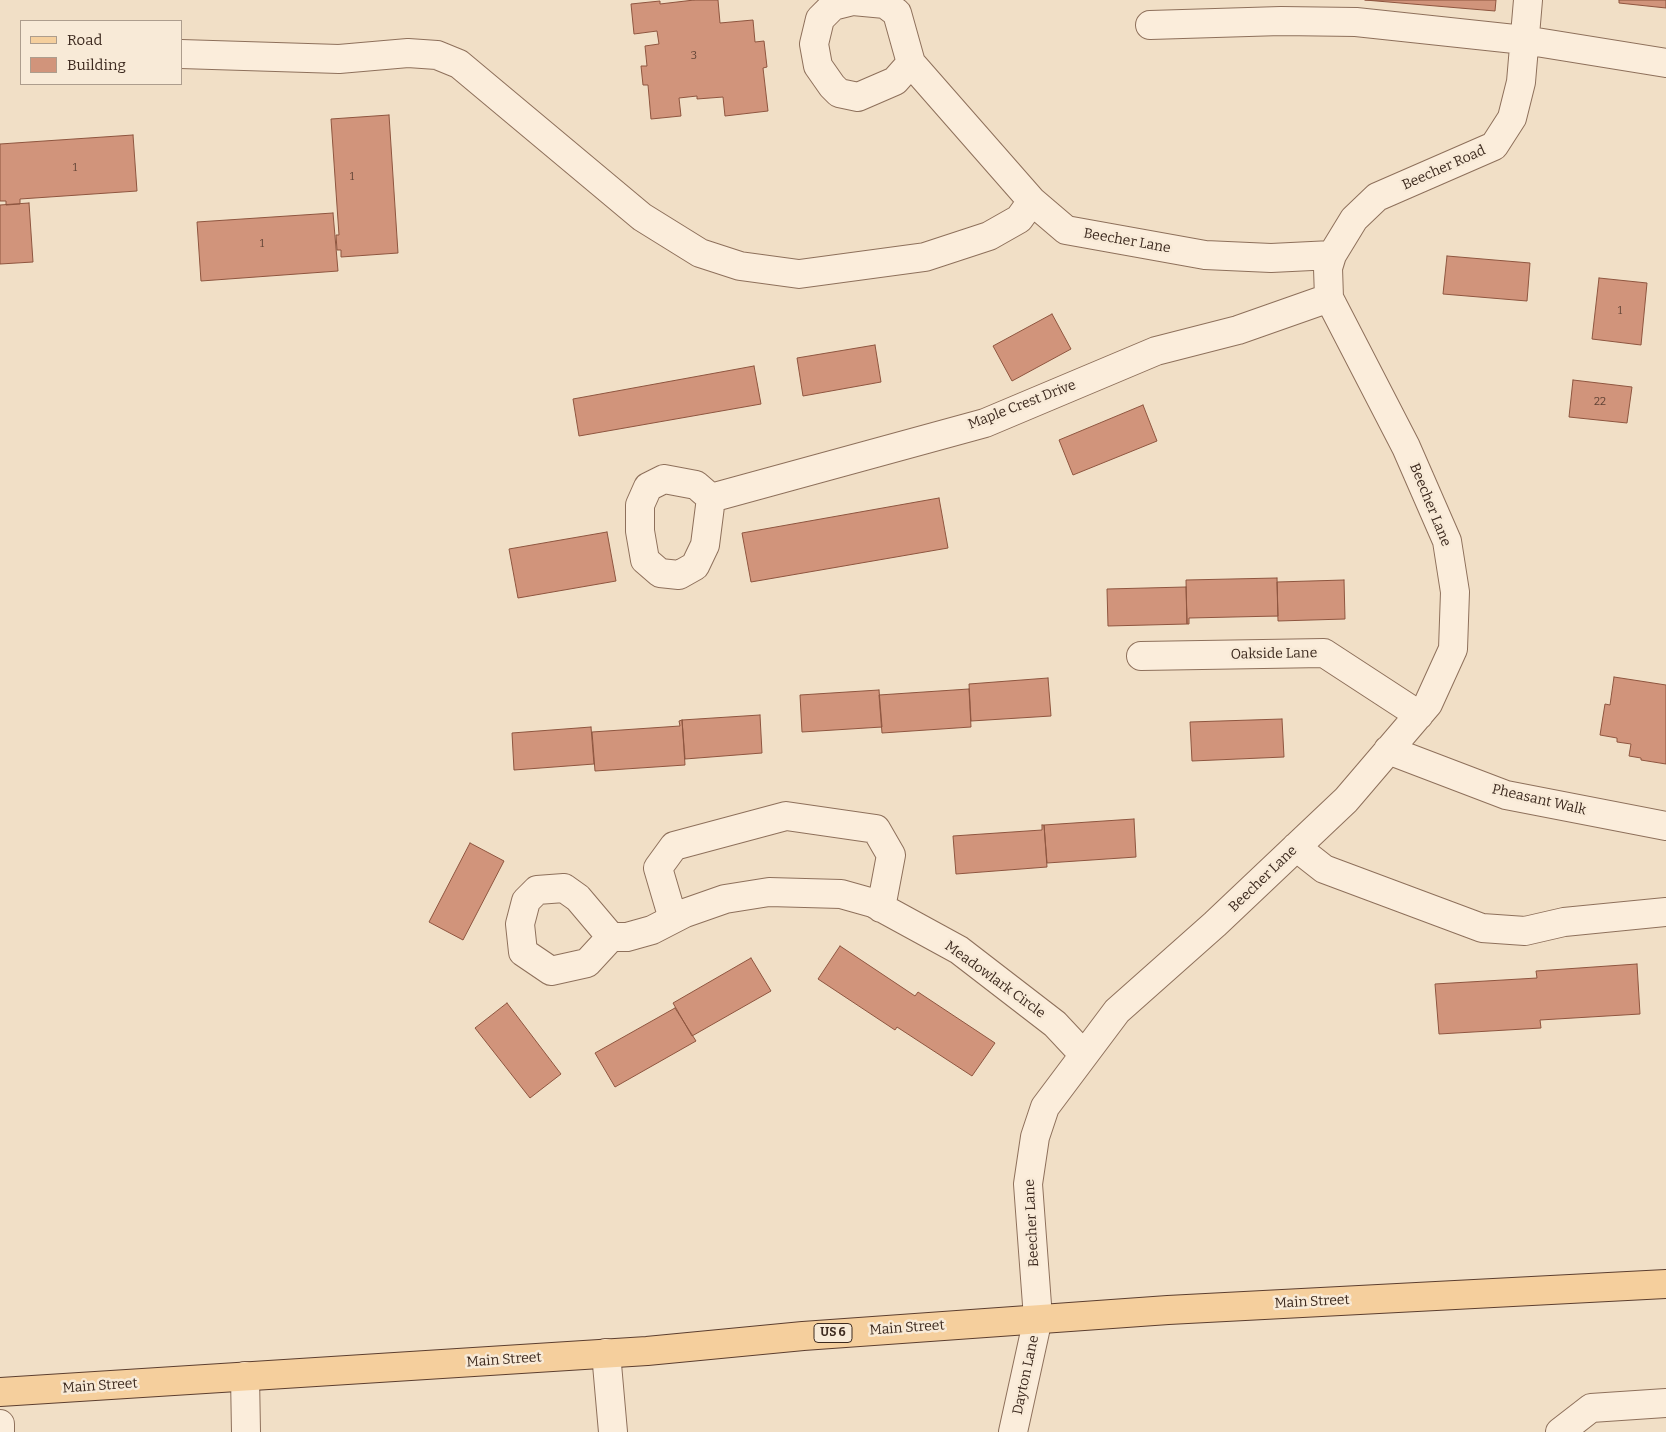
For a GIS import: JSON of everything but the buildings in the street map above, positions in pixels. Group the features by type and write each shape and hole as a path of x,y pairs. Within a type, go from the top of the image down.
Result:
{"main road":[{"name":"Main Street","path":"0,1392 606,1353 1038,1318 1666,1284"}],"street":[{"name":"Beecher Road","path":"1332,255 1354,219 1377,197 1494,146 1512,118 1521,82 1528,0"},
{"path":"1150,25 1281,21 1356,22 1524,40 1666,63"},
{"path":"182,54 339,59 408,53 437,55 459,64 642,217 700,253 740,266 799,274 925,257 989,236 1019,219 1032,201"},
{"name":"Beecher Lane","path":"911,63 1032,201 1066,230 1205,255 1271,258 1332,255 1328,268 1329,298 1406,447 1447,541 1456,592 1453,649 1428,704 1346,800 1215,924 1117,1011 1045,1107 1034,1137 1028,1184 1038,1318"},
{"name":"Maple Crest Drive","path":"711,498 985,423 1156,351 1238,330 1329,298"},
{"name":"Oakside Lane","path":"1141,656 1324,653 1419,715"},
{"name":"Pheasant Walk","path":"1388,750 1506,795 1666,826"},
{"path":"673,919 658,868 674,846 786,816 876,829 891,855 881,908"},
{"path":"1296,847 1324,870 1482,928 1525,931 1564,922 1666,912"},
{"name":"Meadowlark Circle","path":"611,937 627,937 652,930 685,913 725,899 769,892 841,894 873,903 959,950 1055,1024 1084,1055"},
{"name":"Dayton Lane","path":"1013,1432 1038,1318"},
{"path":"606,1353 613,1432"},
{"path":"245,1376 246,1432"},
{"path":"1560,1432 1591,1408 1666,1403"},
{"path":"0,1424 0,1432"}]}
